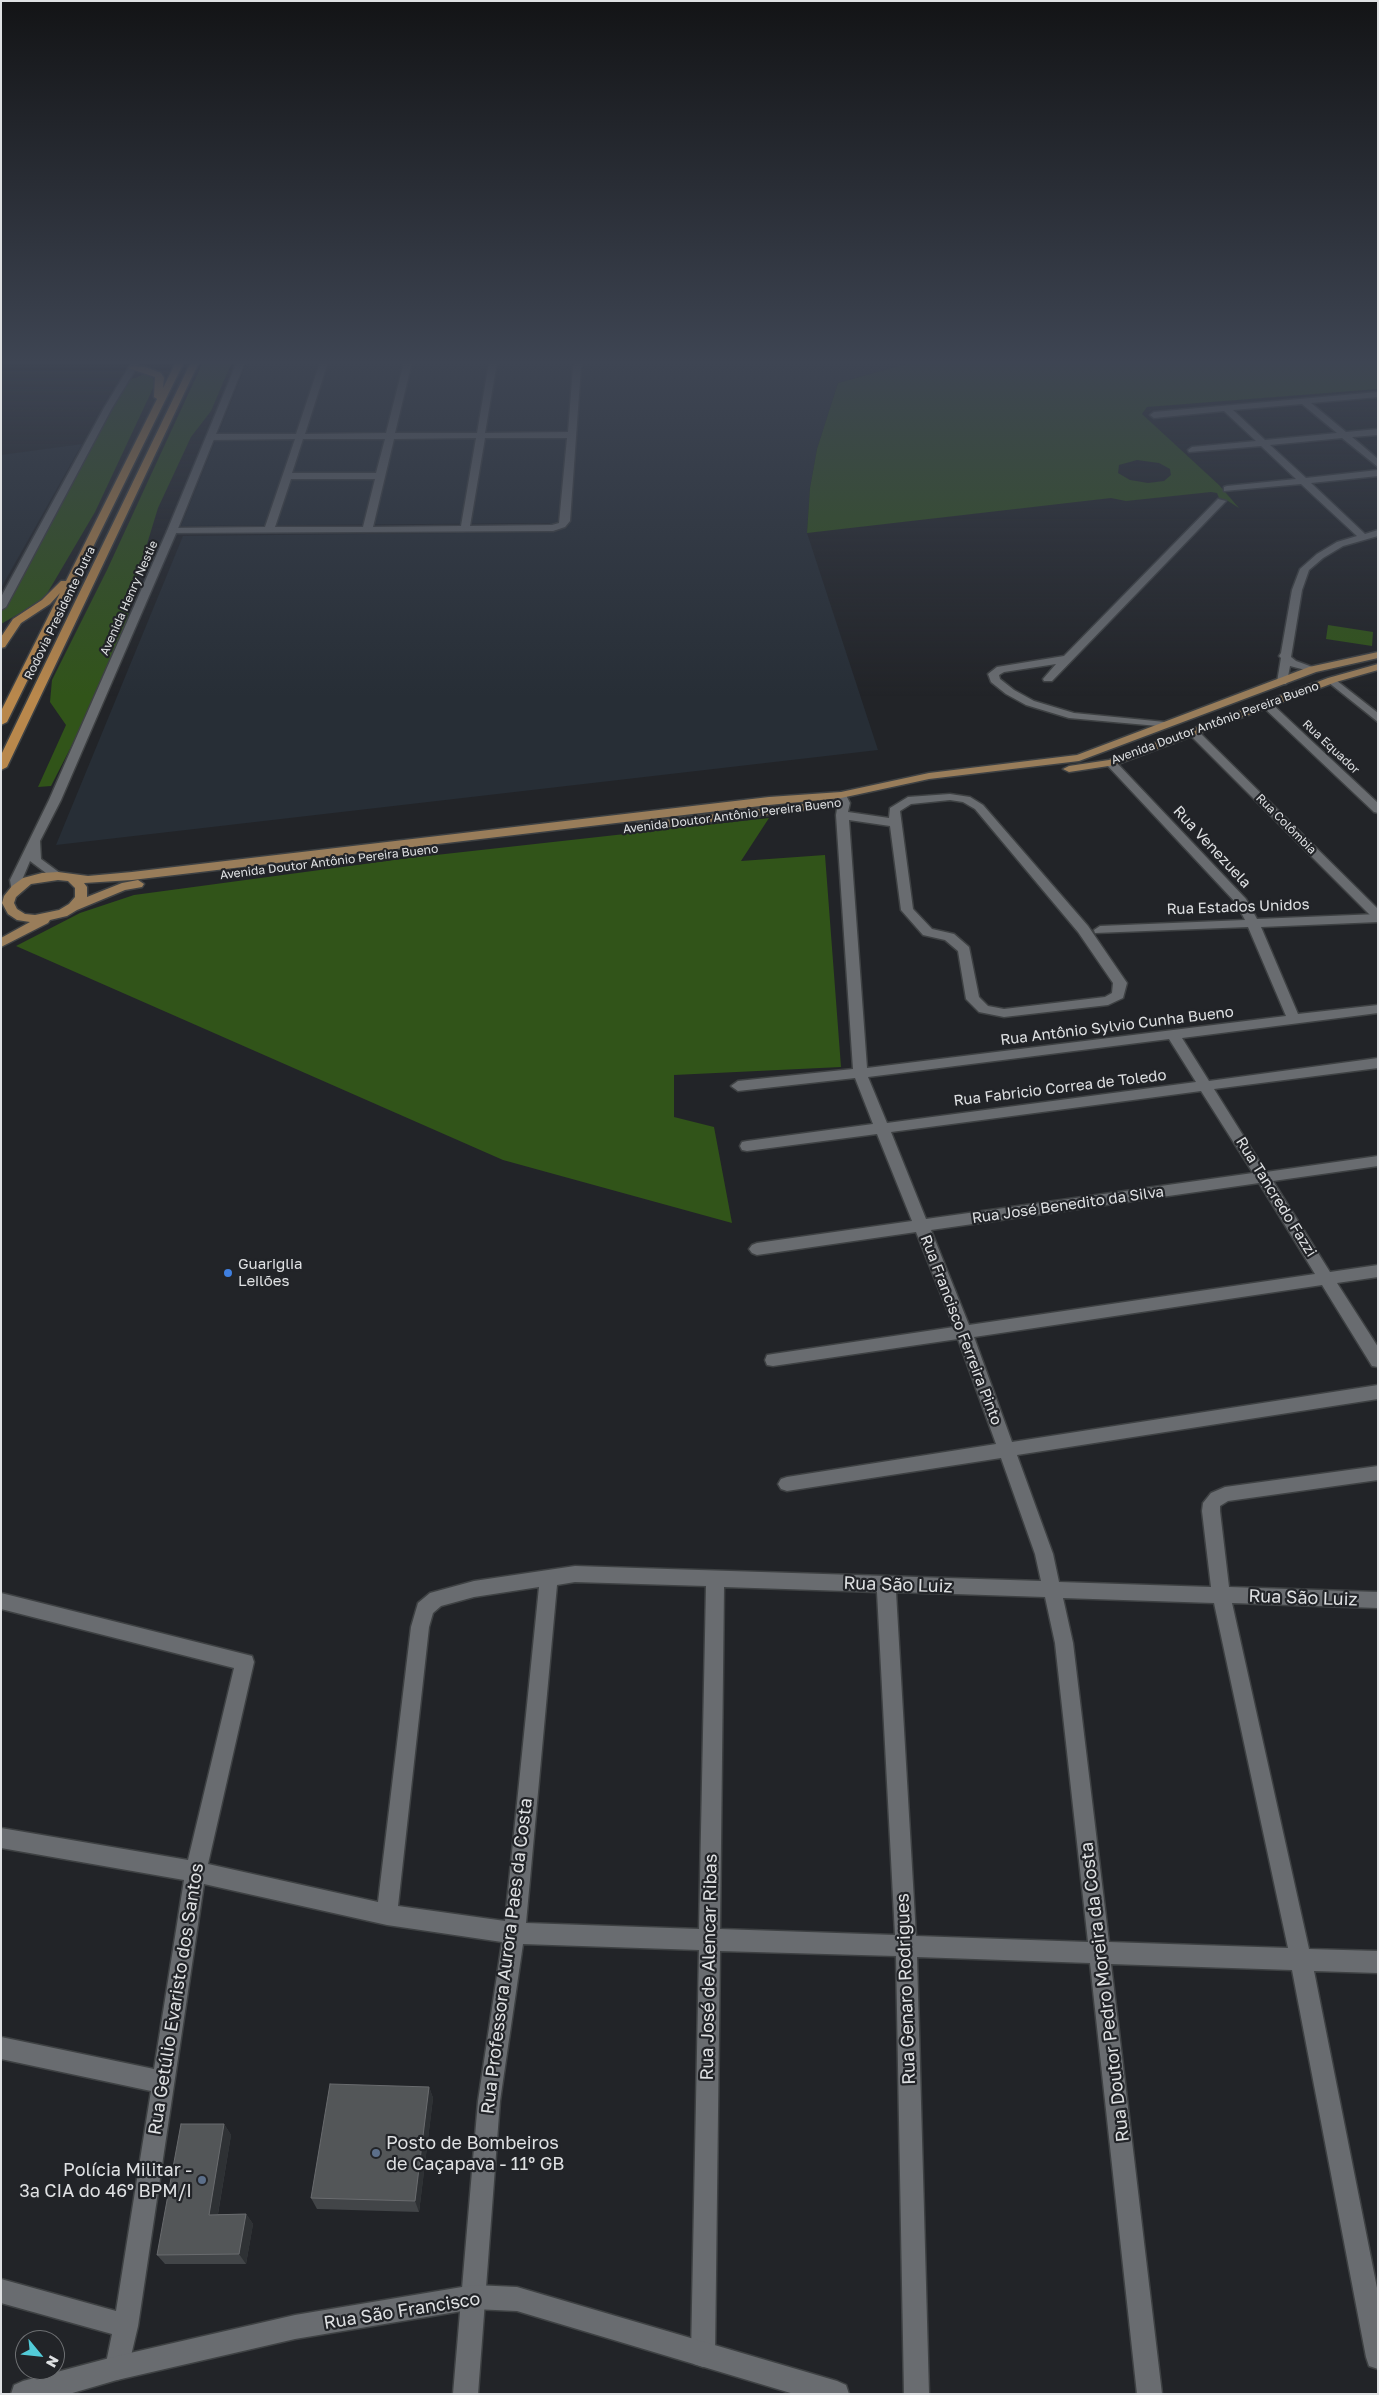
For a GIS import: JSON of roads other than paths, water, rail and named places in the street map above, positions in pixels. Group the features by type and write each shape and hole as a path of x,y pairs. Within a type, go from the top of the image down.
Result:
{"highway":[{"name":"Rodovia Presidente Dutra","path":"1,722 124,474"},
{"name":"Rodovia Presidente Dutra","path":"1,767 141,474"},
{"path":"1,645 17,620 55,595 84,555"}],"main road":[{"name":"Avenida Doutor Antônio Pereira Bueno","path":"16,889 28,881 42,877 58,876 88,880 132,876 769,801 842,806 930,776 1079,758 1313,669 1378,655"},
{"name":"Avenida Doutor Antônio Pereira Bueno","path":"1,943 20,931 98,895 130,885 842,806 936,785 1111,763 1332,680 1378,667"},
{"path":"1168,724 1175,730 1194,732 1196,722 1183,718"},
{"path":"1111,763 1109,752 1121,743"},
{"path":"73,879 81,887 81,896 73,907"},
{"path":"1,919 10,896 16,889"},
{"path":"8,904 12,911 21,917 35,919 50,917"}],"street":[{"path":"1,607 73,474"},
{"name":"Avenida Henry Nestie","path":"16,889 16,880 58,791 196,474"},
{"path":"465,529 475,474"},
{"path":"172,531 553,528 562,526 565,521 569,474"},
{"path":"1295,474 1362,536"},
{"path":"1227,489 1371,474"},
{"path":"269,531 286,476 380,476 367,530"},
{"path":"1048,679 1065,659 1221,501"},
{"path":"1282,682 1284,656 1297,590 1305,570 1320,556 1340,544 1362,536 1378,533"},
{"path":"1284,656 1292,663 1313,669"},
{"path":"1065,659 1044,664 1000,669 993,674 995,680 1010,692 1030,703 1073,716 1137,724 1168,724"},
{"path":"1332,680 1378,719"},
{"name":"Rua Equador","path":"1266,704 1378,810"},
{"path":"1121,743 1137,724"},
{"name":"Rua Colômbia","path":"1194,732 1378,917"},
{"name":"Rua Venezuela","path":"1111,763 1242,902 1294,1020"},
{"path":"950,797 966,799 979,807 1082,929 1120,983 1118,995 1108,1001 1004,1013 984,1009 973,999 964,950 949,937 928,932 907,910 895,816 908,802 950,797"},
{"path":"842,806 895,816"},
{"name":"Rua Francisco Ferreira Pinto","path":"842,806 860,1074 964,1332 1044,1554 1052,1591"},
{"path":"34,841 36,860 58,876"},
{"name":"Rua Estados Unidos","path":"1100,930 1378,917"},
{"name":"Rua Antônio Sylvio Cunha Bueno","path":"738,1086 860,1074 1378,1009"},
{"name":"Rua Tancredo Fazzi","path":"1173,1035 1378,1361"},
{"name":"Rua Fabricio Correa de Toledo","path":"747,1146 1378,1063"},
{"name":"Rua José Benedito da Silva","path":"758,1249 1378,1162"},
{"path":"773,1360 1378,1271"},
{"path":"787,1484 1378,1392"},
{"path":"1378,1474 1225,1494 1212,1503 1211,1512 1221,1595 1301,1959 1378,2357"},
{"name":"Rua São Luiz","path":"386,1916 420,1627 425,1609 436,1599 474,1589 575,1574 1052,1591 1378,1600"},
{"name":"Rua Professora Aurora Paes da Costa","path":"465,2394 488,2101 514,1933 549,1578"},
{"name":"Rua José de Alencar Ribas","path":"703,2355 715,1579"},
{"name":"Rua Genaro Rodrigues","path":"886,1585 906,1946 917,2394"},
{"name":"Rua Doutor Pedro Moreira da Costa","path":"1052,1591 1064,1643 1101,1951 1150,2394"},
{"name":"Rua Getúlio Evaristo dos Santos","path":"1,1601 245,1662 196,1872 162,2082 126,2326 117,2368"},
{"path":"1,1838 196,1872 386,1916 514,1933 1101,1951 1378,1962"},
{"path":"1,2048 162,2082"},
{"path":"1,2291 126,2326"},
{"name":"Rua São Francisco","path":"23,2394 117,2368 295,2327 474,2297 517,2299 836,2394"}],"place":[{"name":"Guariglia Leilões","path":"228,1273"},
{"name":"Posto de Bombeiros de Caçapava - 11º GB","path":"376,2153"},
{"name":"Polícia Militar - 3ª CIA do 46º BPM/I","path":"202,2180"}]}
